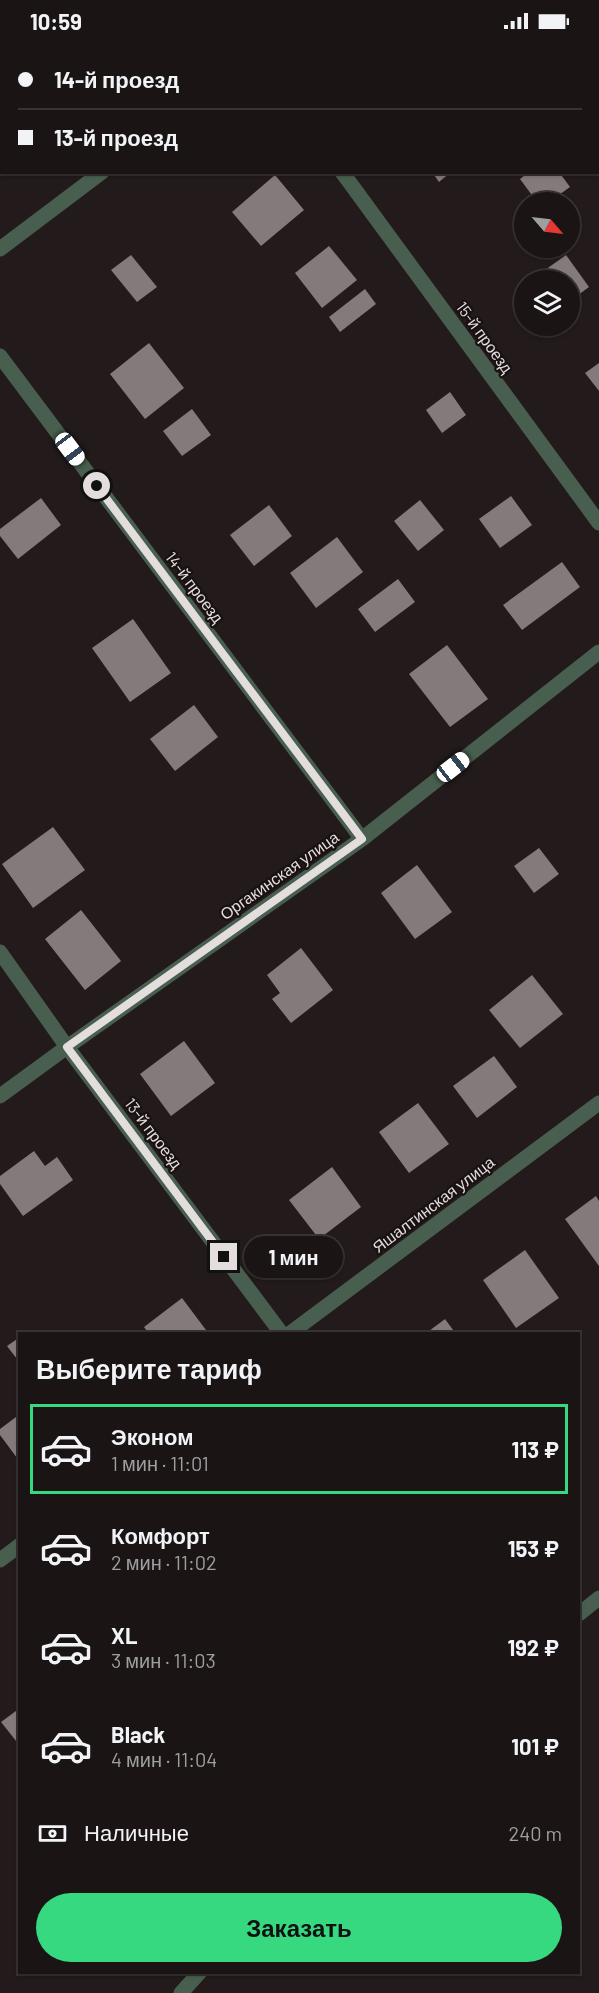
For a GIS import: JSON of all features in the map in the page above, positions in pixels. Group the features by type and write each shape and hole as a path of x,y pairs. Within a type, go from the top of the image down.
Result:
{"street":[{"path":"0,249 99,174"},
{"name":"15-й проезд","path":"343,174 599,523"},
{"name":"14-й проезд","path":"0,356 362,839"},
{"name":"Оргакинская улица","path":"0,1096 362,839 599,652"},
{"name":"13-й проезд","path":"0,952 67,1047 281,1332"},
{"name":"Яшалтинская улица","path":"292,1332 599,1102"},
{"path":"0,1560 18,1546"},
{"path":"580,1613 599,1598"},
{"path":"181,1993 198,1974"}],"building":[{"path":"433,174 449,174 439,182"},
{"path":"526,174 560,174 570,187 563,192 530,192 520,179"},
{"path":"275,175 304,210 261,246 232,212"},
{"path":"329,246 357,280 322,308 295,273"},
{"path":"131,255 157,287 137,302 111,270"},
{"path":"562,258 568,258 577,270 545,270"},
{"path":"580,274 589,287 580,294"},
{"path":"365,289 376,304 340,332 329,317"},
{"path":"149,343 184,388 145,419 110,374"},
{"path":"599,363 599,391 585,373"},
{"path":"450,392 466,415 442,433 426,410"},
{"path":"192,409 211,435 182,456 163,431"},
{"path":"511,496 532,525 500,548 479,519"},
{"path":"41,498 61,525 18,559 0,536 0,529"},
{"path":"420,500 444,530 418,551 394,521"},
{"path":"269,505 292,536 254,566 230,535"},
{"path":"337,537 363,572 316,608 290,573"},
{"path":"562,562 580,587 522,630 503,605"},
{"path":"398,579 415,602 375,632 358,609"},
{"path":"133,619 171,673 130,702 92,648"},
{"path":"447,645 488,699 450,727 409,674"},
{"path":"194,705 218,737 175,771 150,739"},
{"path":"53,827 85,870 33,908 2,864"},
{"path":"539,848 559,874 534,893 514,866"},
{"path":"417,865 452,912 415,939 381,893"},
{"path":"81,910 121,961 85,990 45,939"},
{"path":"301,948 333,990 291,1023 272,999 280,993 267,975"},
{"path":"532,975 563,1014 520,1048 489,1010"},
{"path":"184,1041 215,1083 171,1116 140,1074"},
{"path":"494,1056 517,1087 477,1118 453,1086"},
{"path":"418,1103 449,1144 409,1173 379,1132"},
{"path":"34,1151 45,1166 57,1157 73,1180 23,1216 0,1184 0,1176"},
{"path":"332,1167 361,1207 319,1239 289,1200"},
{"path":"596,1196 599,1201 599,1266 565,1219"},
{"path":"525,1250 559,1298 516,1328 483,1280"},
{"path":"182,1298 208,1332 148,1332 144,1327"},
{"path":"445,1319 455,1332 428,1332"},
{"path":"18,1338 18,1360 7,1346"},
{"path":"18,1416 18,1459 0,1435 0,1429"},
{"path":"18,1709 18,1743 1,1722"}],"route":[{"path":"97,486 362,839 67,1047 224,1257"}]}
